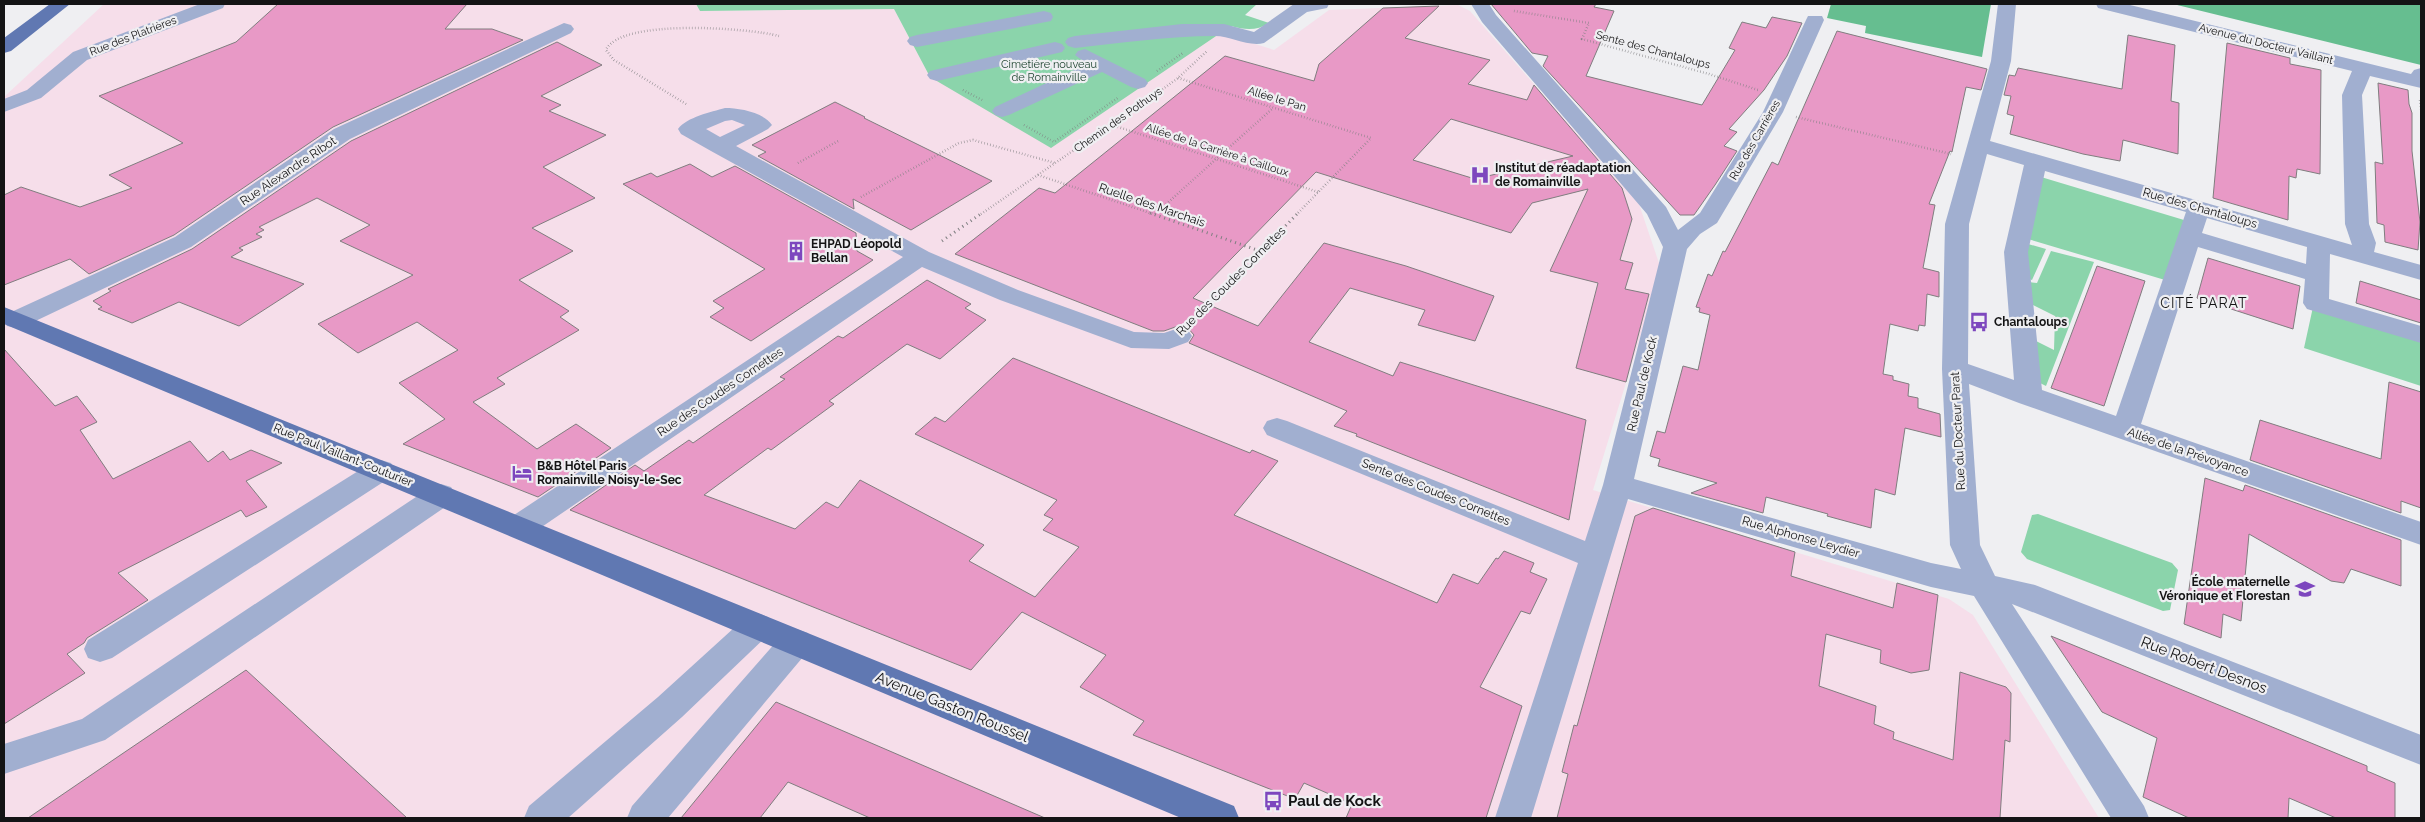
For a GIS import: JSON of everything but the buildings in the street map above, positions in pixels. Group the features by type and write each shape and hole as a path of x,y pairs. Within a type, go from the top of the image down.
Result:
{"main road":[{"path":"4,47 61,4"},
{"path":"4,67 29,41 46,17"},
{"name":"Rue Paul Vaillant-Couturier","path":"10,317 683,595"},
{"name":"Avenue Gaston Roussel","path":"683,595 1221,818"}],"street":[{"name":"Rue des Platrières","path":"4,106 34,94 80,56 216,4"},
{"path":"937,75 1066,45 1182,30 1224,30 1257,39 1301,8 1320,4"},
{"name":"Rue du Docteur Parat","path":"2007,4 2001,61 1956,224 1955,369 1965,545 1984,586 2130,818"},
{"name":"Avenue du Docteur Vaillant","path":"2105,4 2420,82 2421,74 2140,4"},
{"path":"1482,7 1658,212 1675,247"},
{"path":"917,40 1041,13 1066,45 1144,91"},
{"name":"Rue des Carrières","path":"1675,247 1692,229 1709,218 1776,105 1815,20"},
{"name":"Rue Alexandre Ribot","path":"10,317 183,242 342,134 564,29"},
{"path":"1002,111 1101,64"},
{"path":"2362,68 2352,95 2357,224 2364,243 2362,255"},
{"name":"Rue des Coudes Cornettes","path":"719,146 761,125 741,114 722,114 689,129 719,146 837,210 920,257 1009,294 1131,340 1153,342 1179,336"},
{"name":"Rue des Chantaloups","path":"1976,152 2036,161 2421,273"},
{"path":"2029,397 2016,252 2036,161"},
{"path":"2125,430 2199,207"},
{"path":"2189,237 2317,275"},
{"path":"2320,243 2316,302 2421,335"},
{"name":"Rue Paul de Kock","path":"1513,818 1618,485 1675,247"},
{"name":"Rue des Coudes Cornettes","path":"519,527 920,257"},
{"name":"Allée de la Prévoyance","path":"1955,369 2029,397 2421,534"},
{"name":"Sente des Coudes Cornettes","path":"1277,428 1594,557"},
{"path":"100,649 380,470"},
{"name":"Rue Alphonse Leydier","path":"1618,485 1931,575 1984,586"},
{"path":"4,759 93,730 441,495"},
{"name":"Rue Robert Desnos","path":"1984,586 2024,594 2421,750"},
{"path":"542,818 670,708 757,626"},
{"path":"645,818 796,642"}],"path":[{"name":"Sente des Chantaloups","path":"1482,7 1526,12 1589,23 1582,39 1709,74 1776,105 1976,152"},
{"path":"708,121 687,110 692,107 614,60 606,50 608,44 628,34 657,30 759,30 779,36"},
{"name":"Chemin des Pothuys","path":"1156,94 1178,78 1208,50"},
{"name":"Allée le Pan","path":"1178,78 1371,138"},
{"name":"Chemin des Pothuys","path":"920,257 1112,125 1144,91"},
{"path":"1155,215 1274,107"},
{"name":"Allée de la Carrière à Cailloux","path":"1112,125 1318,192"},
{"name":"Rue des Coudes Cornettes","path":"1179,336 1371,138"},
{"path":"769,173 795,165 840,140"},
{"path":"837,210 959,143 973,140 1056,163"},
{"name":"Ruelle des Marchais","path":"1038,175 1260,251"}],"shaded area":[{"path":"104,4 696,4 700,11 894,9 930,77 1220,33 1274,50 1329,10 1458,5 1470,11 1639,204 1661,269 1593,490 1949,599 1973,615 2099,818 4,818 4,97"}],"green space":[{"name":"Cimetière nouveau de Romainville","path":"696,4 1257,4 1245,15 1269,23 1251,29 1231,26 1051,148 930,77 894,9 700,11"},
{"path":"1831,4 1991,4 1982,57 1865,33 1866,26 1827,18"},
{"path":"2173,4 2421,4 2421,65"},
{"path":"2041,177 2184,220 2165,280 2028,239"},
{"path":"2028,244 2046,249 2032,280 2029,279 2026,253"},
{"path":"2051,251 2094,262 2046,386 2038,382 2034,340 2054,350 2055,316 2031,304 2029,282 2037,283"},
{"path":"2313,307 2421,341 2421,386 2304,348"},
{"path":"2038,514 2172,563 2178,570 2170,610 2163,611 2027,559 2021,552 2032,515"}],"place":[{"name":"Institut de réadaptation de Romainville","path":"1480,175"},
{"name":"EHPAD Léopold Bellan","path":"796,251"},
{"name":"Chantaloups","path":"1979,322"},
{"name":"B&B Hôtel Paris Romainville Noisy-le-Sec","path":"522,473"},
{"name":"École maternelle Véronique et Florestan","path":"2305,589"},
{"name":"Paul de Kock","path":"1273,801"}],"district":[{"name":"CITÉ PARAT","path":"2204,303"}]}
